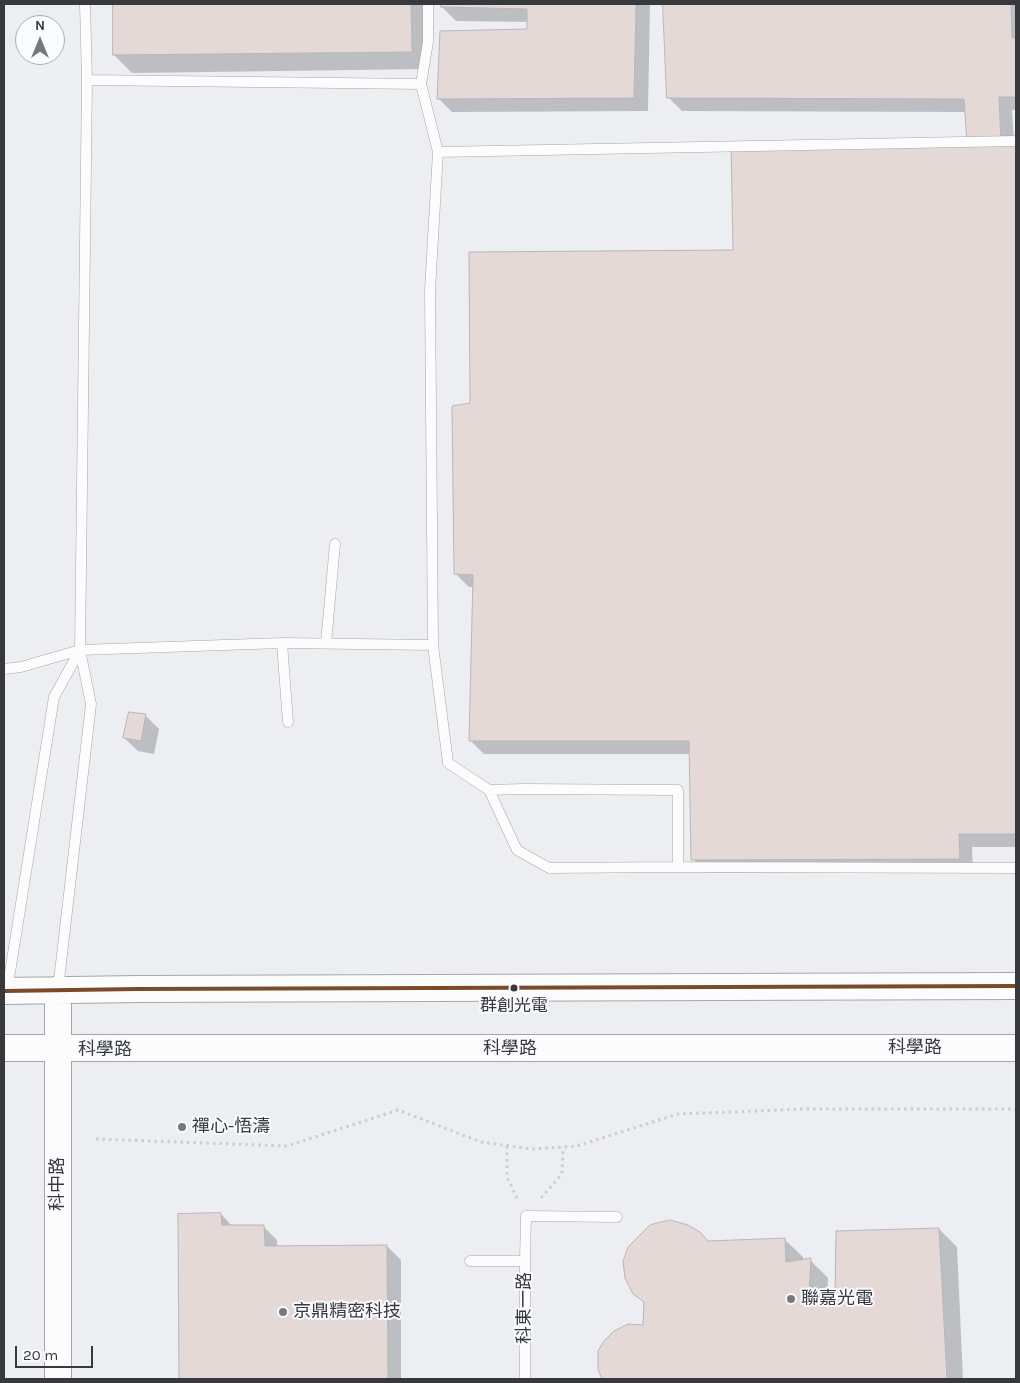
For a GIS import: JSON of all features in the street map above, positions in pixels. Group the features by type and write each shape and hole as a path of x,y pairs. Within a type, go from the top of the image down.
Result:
{"street":[{"path":"5,998 58,989 1016,986"},
{"name":"科中路","path":"58,989 58,1379"},
{"name":"科學路","path":"4,1048 58,1050 1016,1048"}],"lane":[{"path":"58,989 91,704 80,650 87,80 85,4"},
{"path":"428,4 428,42 421,84 438,152 430,290 433,645 448,762 489,790 517,850 549,868 1016,868"},
{"path":"87,80 421,84"},
{"path":"438,152 1016,140"},
{"path":"326,643 335,544"},
{"path":"282,643 288,722"},
{"path":"4,668 21,667 80,650 282,643 433,645"},
{"path":"5,998 54,697 80,650"},
{"path":"489,790 678,790 678,867"},
{"path":"525,1261 526,1216 617,1217"},
{"name":"科東一路","path":"470,1260 525,1261 525,1379"}],"path":[{"path":"96,1139 287,1146 398,1110 481,1142 532,1150 577,1146 678,1114 805,1109 1016,1109"},
{"path":"507,1146 507,1177 526,1216 562,1174 563,1147"}],"building":[{"path":"113,4 411,4 412,52 113,55"},
{"path":"441,4 636,4 634,98 437,99 440,31 527,29 527,9 441,7"},
{"path":"663,4 1011,4 1012,38 1016,38 1016,97 999,97 1001,142 1016,143 1016,834 959,834 960,859 691,860 689,741 469,741 473,575 454,574 452,406 470,403 469,252 733,250 731,142 967,143 964,99 667,98"},
{"path":"129,712 146,714 141,741 123,738"},
{"name":"京鼎精密科技","path":"221,1213 222,1225 264,1225 265,1246 387,1245 388,1379 179,1379 178,1214"},
{"name":"聯嘉光電","path":"670,1220 688,1225 700,1232 708,1241 785,1238 786,1262 811,1258 809,1296 835,1295 836,1231 939,1228 947,1379 602,1379 598,1370 598,1351 604,1341 614,1331 628,1324 643,1325 644,1302 633,1294 625,1278 623,1261 628,1247 650,1225"}],"transit line":[{"path":"4,991 1016,986"}],"place":[{"name":"群創光電","path":"514,988"},
{"name":"禪心-悟濤","path":"182,1127"},
{"name":"聯嘉光電","path":"791,1299"},
{"name":"京鼎精密科技","path":"283,1312"}]}
